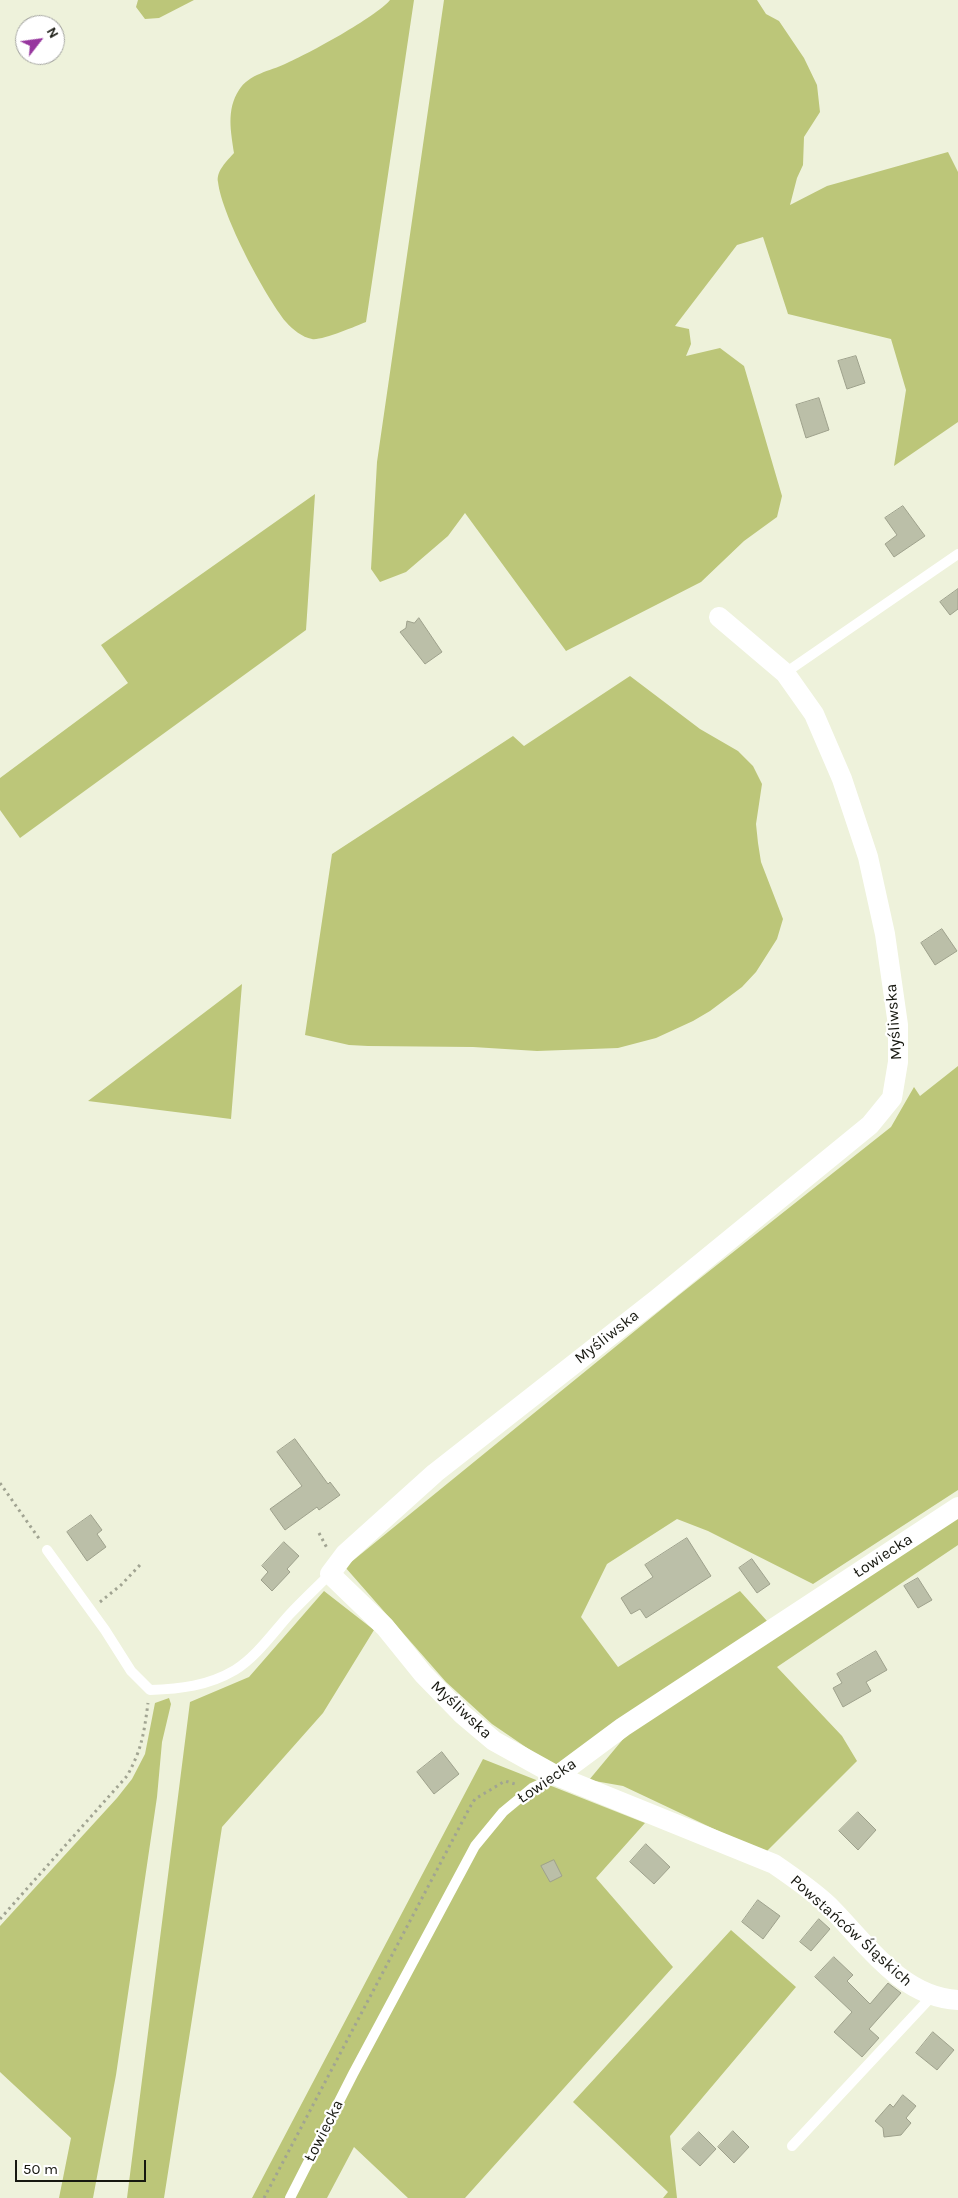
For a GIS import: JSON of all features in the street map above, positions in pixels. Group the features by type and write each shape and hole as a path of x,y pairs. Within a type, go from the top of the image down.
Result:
{"street":[{"name":"Myśliwska","path":"720,617 785,673 814,714 842,779 868,857 886,934 898,1025 898,1062 892,1098 870,1125 656,1299 435,1473 345,1554 330,1574 385,1627 423,1674 462,1714 494,1742 557,1776 774,1864"},
{"name":"Łowiecka","path":"557,1776 623,1727 958,1507"},
{"name":"Powstańców Śląskich","path":"774,1864 827,1905 891,1971 919,1991 958,2000"}],"lane":[{"path":"785,673 958,554"},
{"path":"47,1550 132,1671 150,1690 182,1689 202,1684 234,1671 246,1663 295,1608 330,1574"},
{"name":"Łowiecka","path":"290,2198 353,2074 475,1846 503,1812 532,1788 557,1776"},
{"path":"792,2146 934,1995"}],"path":[{"path":"0,1483 47,1550"},
{"path":"90,1609 121,1585 140,1565"},
{"path":"0,1919 127,1776 137,1758 144,1736 150,1690"},
{"path":"264,2198 470,1807 475,1799 505,1782 518,1785"}],"green space":[{"path":"138,0 194,0 159,18 145,19 136,7"},
{"path":"390,0 414,0 366,322 330,336 312,339 305,337 295,330 277,310 256,275 227,215 221,197 218,178 223,166 234,153 231,121 232,105 239,90 248,80 325,44 371,16"},
{"path":"444,0 757,0 766,14 779,21 804,58 817,85 820,112 804,137 803,165 797,178 790,205 827,186 948,152 958,172 958,422 894,466 906,390 891,339 788,314 763,237 737,245 675,326 689,329 691,344 686,356 720,348 744,366 782,496 777,517 744,541 701,582 566,651 465,513 448,536 406,572 380,582 371,569 377,462"},
{"path":"315,494 306,630 20,838 0,810 0,778 128,683 101,645"},
{"path":"630,676 700,729 738,751 753,766 762,784 756,824 758,843 761,862 783,919 777,939 756,972 742,987 693,1021 656,1038 618,1048 537,1051 473,1047 368,1046 349,1045 305,1035 332,854 513,736 524,746"},
{"path":"242,984 231,1119 88,1101"},
{"path":"958,1066 958,1490 813,1584 708,1531 677,1519 607,1564 581,1617 618,1667 740,1591 767,1621 555,1767 492,1724 446,1682 345,1567 679,1295 891,1127 914,1087 920,1096"},
{"path":"958,1514 958,1545 777,1667 842,1736 857,1761 765,1853 623,1786 589,1780 629,1732"},
{"path":"324,1591 374,1630 323,1713 222,1827 164,2198 127,2198 190,1702 249,1677"},
{"path":"169,1698 171,1704 162,1742 157,1797 116,2075 93,2198 59,2198 71,2138 0,2072 0,1926 117,1798 132,1779 145,1754 155,1703"},
{"path":"483,1759 645,1823 596,1878 673,1967 465,2198 408,2198 354,2147 327,2198 252,2198"},
{"path":"731,1930 796,1987 670,2136 677,2198 663,2198 668,2192 573,2102"}],"building":[{"path":"856,356 865,383 847,389 838,361"},
{"path":"819,398 829,430 806,438 796,405"},
{"path":"903,506 925,536 894,557 885,544 897,535 885,518"},
{"path":"958,589 958,609 950,615 940,602"},
{"path":"419,618 442,652 425,664 400,632 406,628 407,621 414,623"},
{"path":"942,929 957,951 935,965 921,943"},
{"path":"295,1439 328,1484 330,1482 340,1495 319,1510 317,1507 285,1530 270,1509 302,1486 277,1452"},
{"path":"91,1515 102,1530 97,1534 106,1547 87,1561 67,1532"},
{"path":"687,1538 711,1576 646,1618 640,1609 631,1614 621,1598 653,1577 645,1565"},
{"path":"284,1542 299,1556 287,1569 290,1572 272,1591 261,1580 268,1572 262,1566"},
{"path":"752,1559 770,1584 757,1593 739,1568"},
{"path":"918,1578 932,1600 918,1608 904,1586"},
{"path":"876,1651 887,1670 866,1682 871,1691 843,1707 833,1688 842,1683 837,1674"},
{"path":"442,1752 459,1774 434,1794 417,1772"},
{"path":"858,1812 876,1830 858,1850 839,1831"},
{"path":"646,1844 670,1867 654,1884 630,1862"},
{"path":"554,1860 562,1876 550,1882 541,1866"},
{"path":"758,1900 780,1916 763,1939 742,1922"},
{"path":"819,1919 830,1929 811,1951 800,1942"},
{"path":"834,1957 853,1975 847,1981 870,2004 888,1983 901,1993 869,2029 879,2038 862,2057 834,2032 852,2012 815,1977"},
{"path":"933,2032 954,2050 937,2070 916,2053"},
{"path":"903,2095 916,2106 906,2118 911,2123 901,2135 884,2137 883,2128 875,2121 890,2104 893,2107"},
{"path":"733,2131 749,2147 734,2163 718,2147"},
{"path":"699,2132 716,2149 700,2166 682,2149"}]}
